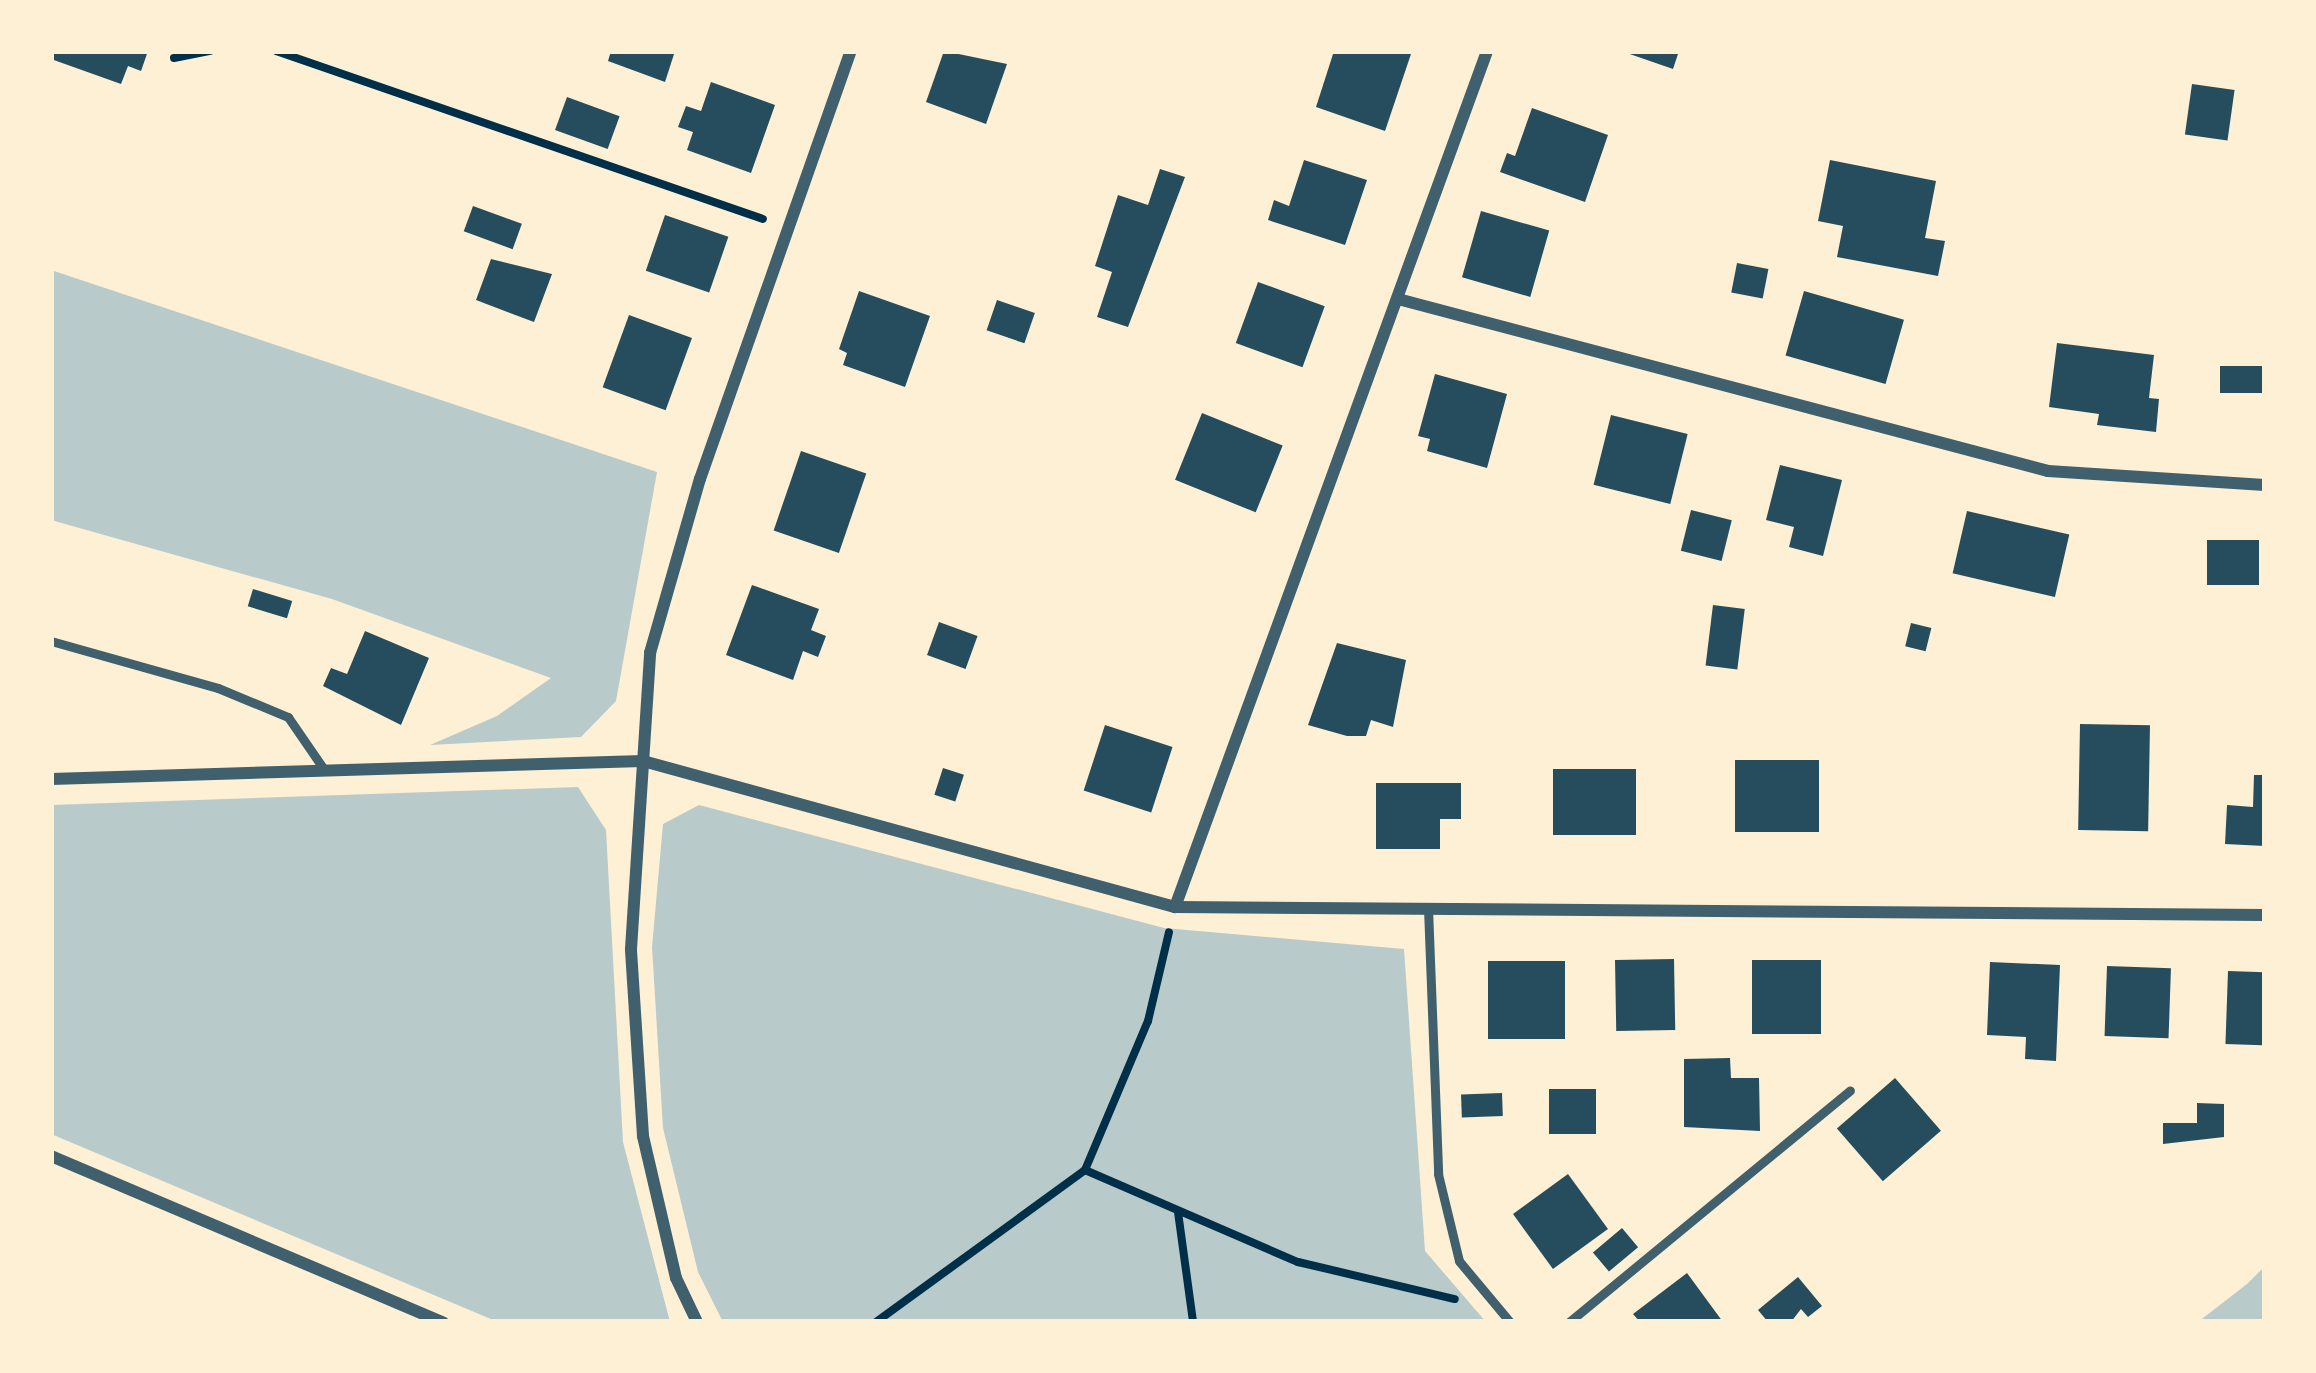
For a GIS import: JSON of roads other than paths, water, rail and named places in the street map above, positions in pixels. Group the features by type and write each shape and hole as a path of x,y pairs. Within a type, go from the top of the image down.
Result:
{"street":[{"path":"697,1322 676,1278 643,1136 631,950 650,653 700,479 793,229 851,51"},
{"path":"1175,907 1486,51"},
{"path":"1398,299 2048,471 2194,486 2265,484"},
{"path":"51,779 643,761 1175,907 2265,915"},
{"path":"51,1156 443,1322"}],"lane":[{"path":"51,641 218,688 288,716 323,768"},
{"path":"1428,908 1438,1174 1459,1261 1510,1322"},
{"path":"1569,1322 1850,1090"}]}
